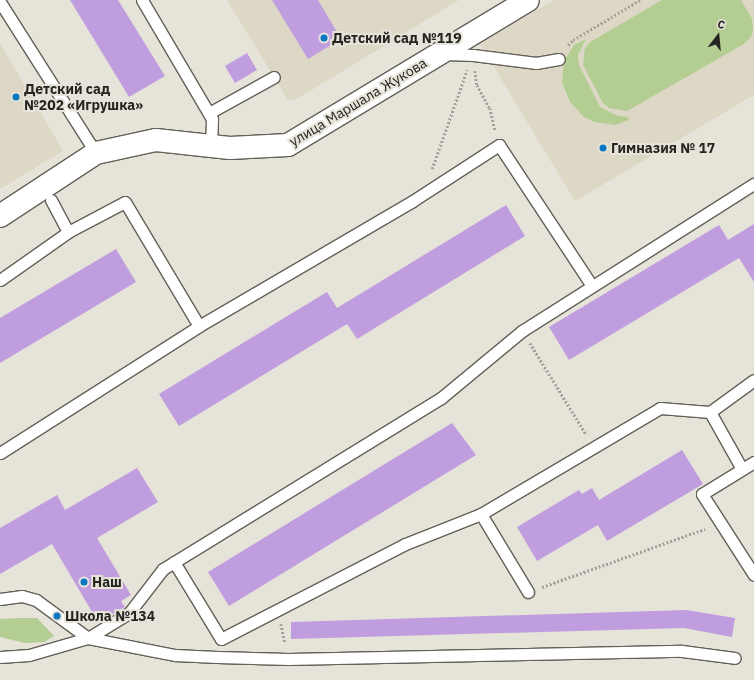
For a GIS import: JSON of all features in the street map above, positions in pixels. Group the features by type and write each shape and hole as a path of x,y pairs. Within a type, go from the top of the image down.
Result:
{"street":[{"name":"улица Маршала Жукова","path":"0,216 96,154 156,140 230,148 288,145 528,0"}],"lane":[{"path":"142,0 212,119 211,146"},
{"path":"0,2 96,154"},
{"path":"438,54 472,55 536,63 560,59"},
{"path":"209,113 274,77"},
{"path":"0,452 199,326 412,202 499,145 592,286"},
{"path":"0,658 29,655 88,638 129,613 143,598 154,578 174,562 440,398 522,331 754,184"},
{"path":"51,200 68,232"},
{"path":"0,280 68,232 125,202 199,326"},
{"path":"174,562 221,639 405,544 481,514 595,449 660,408 710,412 754,380"},
{"path":"710,412 742,469"},
{"path":"754,462 702,494 754,575"},
{"path":"481,514 528,592"},
{"path":"0,599 22,596 36,600 88,638 175,655 288,659 682,651 735,658"}],"path":[{"path":"560,59 573,40 640,0"},
{"path":"472,55 477,85 490,108 499,145"},
{"path":"440,147 472,55"},
{"path":"522,331 595,449"},
{"path":"528,592 721,523"},
{"path":"278,609 288,659"}],"shaded area":[{"name":"Детский сад №119","path":"227,0 459,0 297,99 288,100"},
{"name":"Гимназия № 17","path":"554,0 754,0 754,95 575,201 480,44"},
{"name":"Детский сад №202 «Игрушка»","path":"0,43 63,151 0,189"}],"green space":[{"path":"662,0 741,0 752,19 753,29 751,37 744,44 627,111 609,108 603,103 583,65 585,48 590,42"},
{"path":"586,39 578,55 579,65 600,107 618,116 628,117 629,120 615,125 595,122 584,117 570,102 562,82 564,61 574,45"},
{"path":"37,618 54,636 44,642 25,643 0,637 0,619"}],"building":[{"path":"70,0 118,0 165,76 129,97"},
{"path":"272,0 318,0 341,39 308,59"},
{"path":"247,53 257,70 235,83 225,66"},
{"path":"506,205 525,236 357,339 347,324 179,426 159,394 327,292 337,308"},
{"path":"754,224 754,282 739,258 569,360 549,327 719,225 728,240"},
{"path":"116,249 136,282 0,363 0,318"},
{"path":"452,423 476,455 229,606 208,572"},
{"path":"682,450 703,484 607,541 598,525 537,561 517,527 579,490 582,494 592,488 599,500"},
{"path":"137,468 158,502 97,538 131,595 121,601 125,607 107,617 104,611 95,617 52,544 0,574 0,528 57,495 65,510"},
{"path":"686,610 735,618 732,637 684,628 291,639 291,622"}],"place":[{"name":"Детский сад №119","path":"324,38"},
{"name":"Детский сад №202 «Игрушка»","path":"16,97"},
{"name":"Гимназия № 17","path":"603,148"},
{"name":"Наш","path":"84,582"},
{"name":"Школа №134","path":"57,616"}]}
